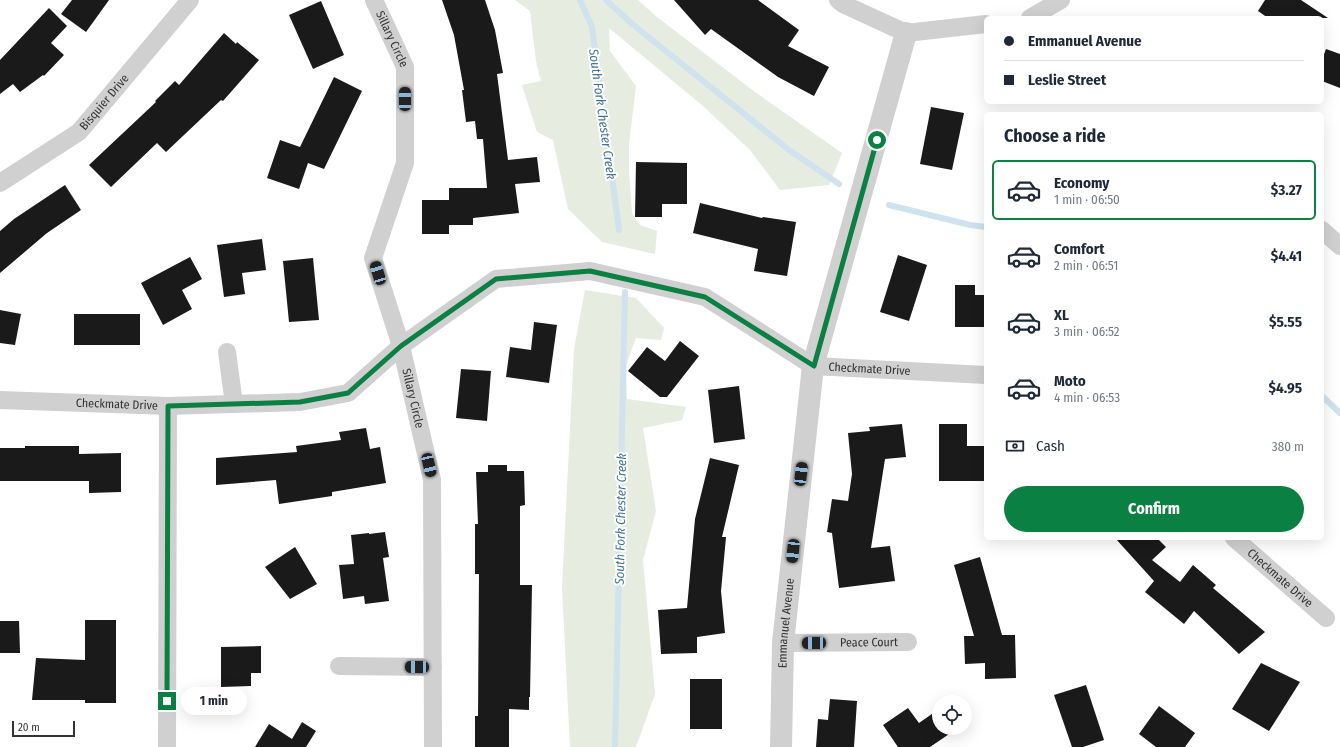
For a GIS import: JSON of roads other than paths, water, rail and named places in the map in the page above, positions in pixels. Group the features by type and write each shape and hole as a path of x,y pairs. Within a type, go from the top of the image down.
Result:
{"street":[{"name":"Bisquier Drive","path":"0,183 79,132 190,0"},
{"name":"Sillary Circle","path":"374,0 405,67 405,163 374,258 401,346 432,480 433,747"},
{"path":"838,0 843,4 906,33 984,24"},
{"path":"1033,16 1061,0"},
{"name":"Emmanuel Avenue","path":"781,747 782,643 814,366 906,33"},
{"path":"1324,232 1340,246"},
{"name":"Checkmate Drive","path":"0,400 168,406 300,402 348,393 401,346 496,279 590,271 705,297 814,366 984,375"},
{"path":"227,352 234,404"},
{"path":"167,747 168,406"},
{"name":"Checkmate Drive","path":"1236,540 1326,618"},
{"name":"Peace Court","path":"782,643 908,642"},
{"path":"339,666 433,667"}],"waterway":[{"name":"South Fork Chester Creek","path":"580,0 592,27 619,230"},
{"path":"606,0 631,23 789,150 839,184"},
{"path":"889,205 970,225 984,227"},
{"name":"South Fork Chester Creek","path":"615,747 625,292"},
{"path":"1324,398 1340,413"}]}
